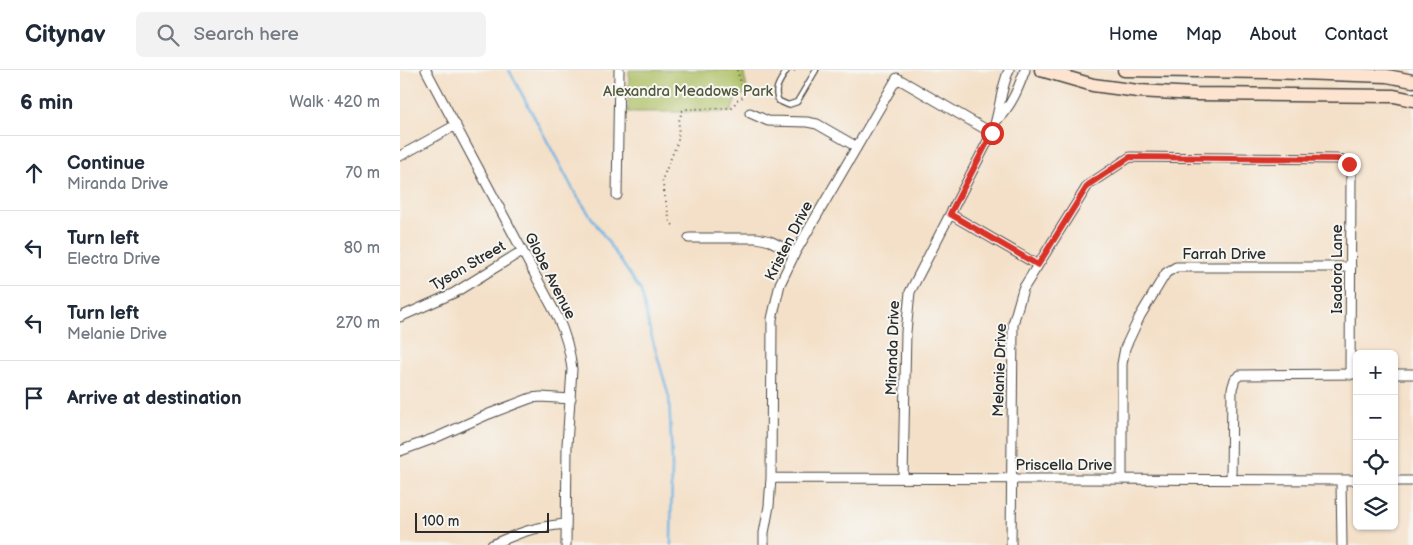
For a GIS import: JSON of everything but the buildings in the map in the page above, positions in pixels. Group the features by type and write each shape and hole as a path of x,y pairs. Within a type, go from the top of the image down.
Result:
{"main road":[{"path":"1041,70 1093,85 1138,91 1196,94 1394,96 1413,100"},
{"path":"1124,70 1269,71 1387,76 1413,81"}],"street":[{"name":"Globe Avenue","path":"426,70 557,316 565,336 571,357 571,399 567,445 566,545"},
{"path":"617,195 619,70"},
{"name":"Miranda Drive","path":"903,478 906,332 910,292 992,133 1009,70"},
{"name":"Miranda Drive","path":"997,120 1015,98 1025,70"},
{"name":"Kristen Drive","path":"764,545 771,478 772,320 780,284 795,252 897,78 992,133"},
{"path":"750,114 768,121 817,124 857,147"},
{"path":"400,156 456,126"},
{"name":"Melanie Drive","path":"1011,545 1013,324 1023,288 1088,185 1130,157 1338,159 1349,164"},
{"name":"Isadora Lane","path":"1349,164 1351,169 1350,267 1353,374"},
{"path":"950,214 1038,265"},
{"path":"690,238 758,238 795,252"},
{"name":"Tyson Street","path":"400,317 454,293 522,252"},
{"name":"Farrah Drive","path":"1122,479 1122,364 1125,348 1140,316 1166,273 1176,268 1185,267 1350,267"},
{"path":"1231,480 1232,389 1235,379 1240,375 1353,374"},
{"path":"1398,374 1413,374"},
{"path":"400,451 531,398 571,399"},
{"name":"Priscella Drive","path":"771,478 1353,480"},
{"path":"1341,481 1342,545"},
{"path":"1398,481 1413,481"},
{"path":"492,545 523,531 543,526 566,524"}],"lane":[{"path":"787,70 776,90 776,94 779,101 788,105 797,102 816,70"}],"path":[{"path":"673,225 670,223 662,180 678,141 679,121 682,111 686,109 732,108 737,100 745,96 736,70"}],"green space":[{"name":"Alexandra Meadows Park","path":"629,70 743,70 748,92 736,99 731,112 628,112"}],"waterway":[{"path":"509,70 575,193 641,291 669,397 672,460 671,545"}],"route":[{"path":"992,133 950,214 1038,265 1088,185 1130,157 1338,159 1349,164"}]}
